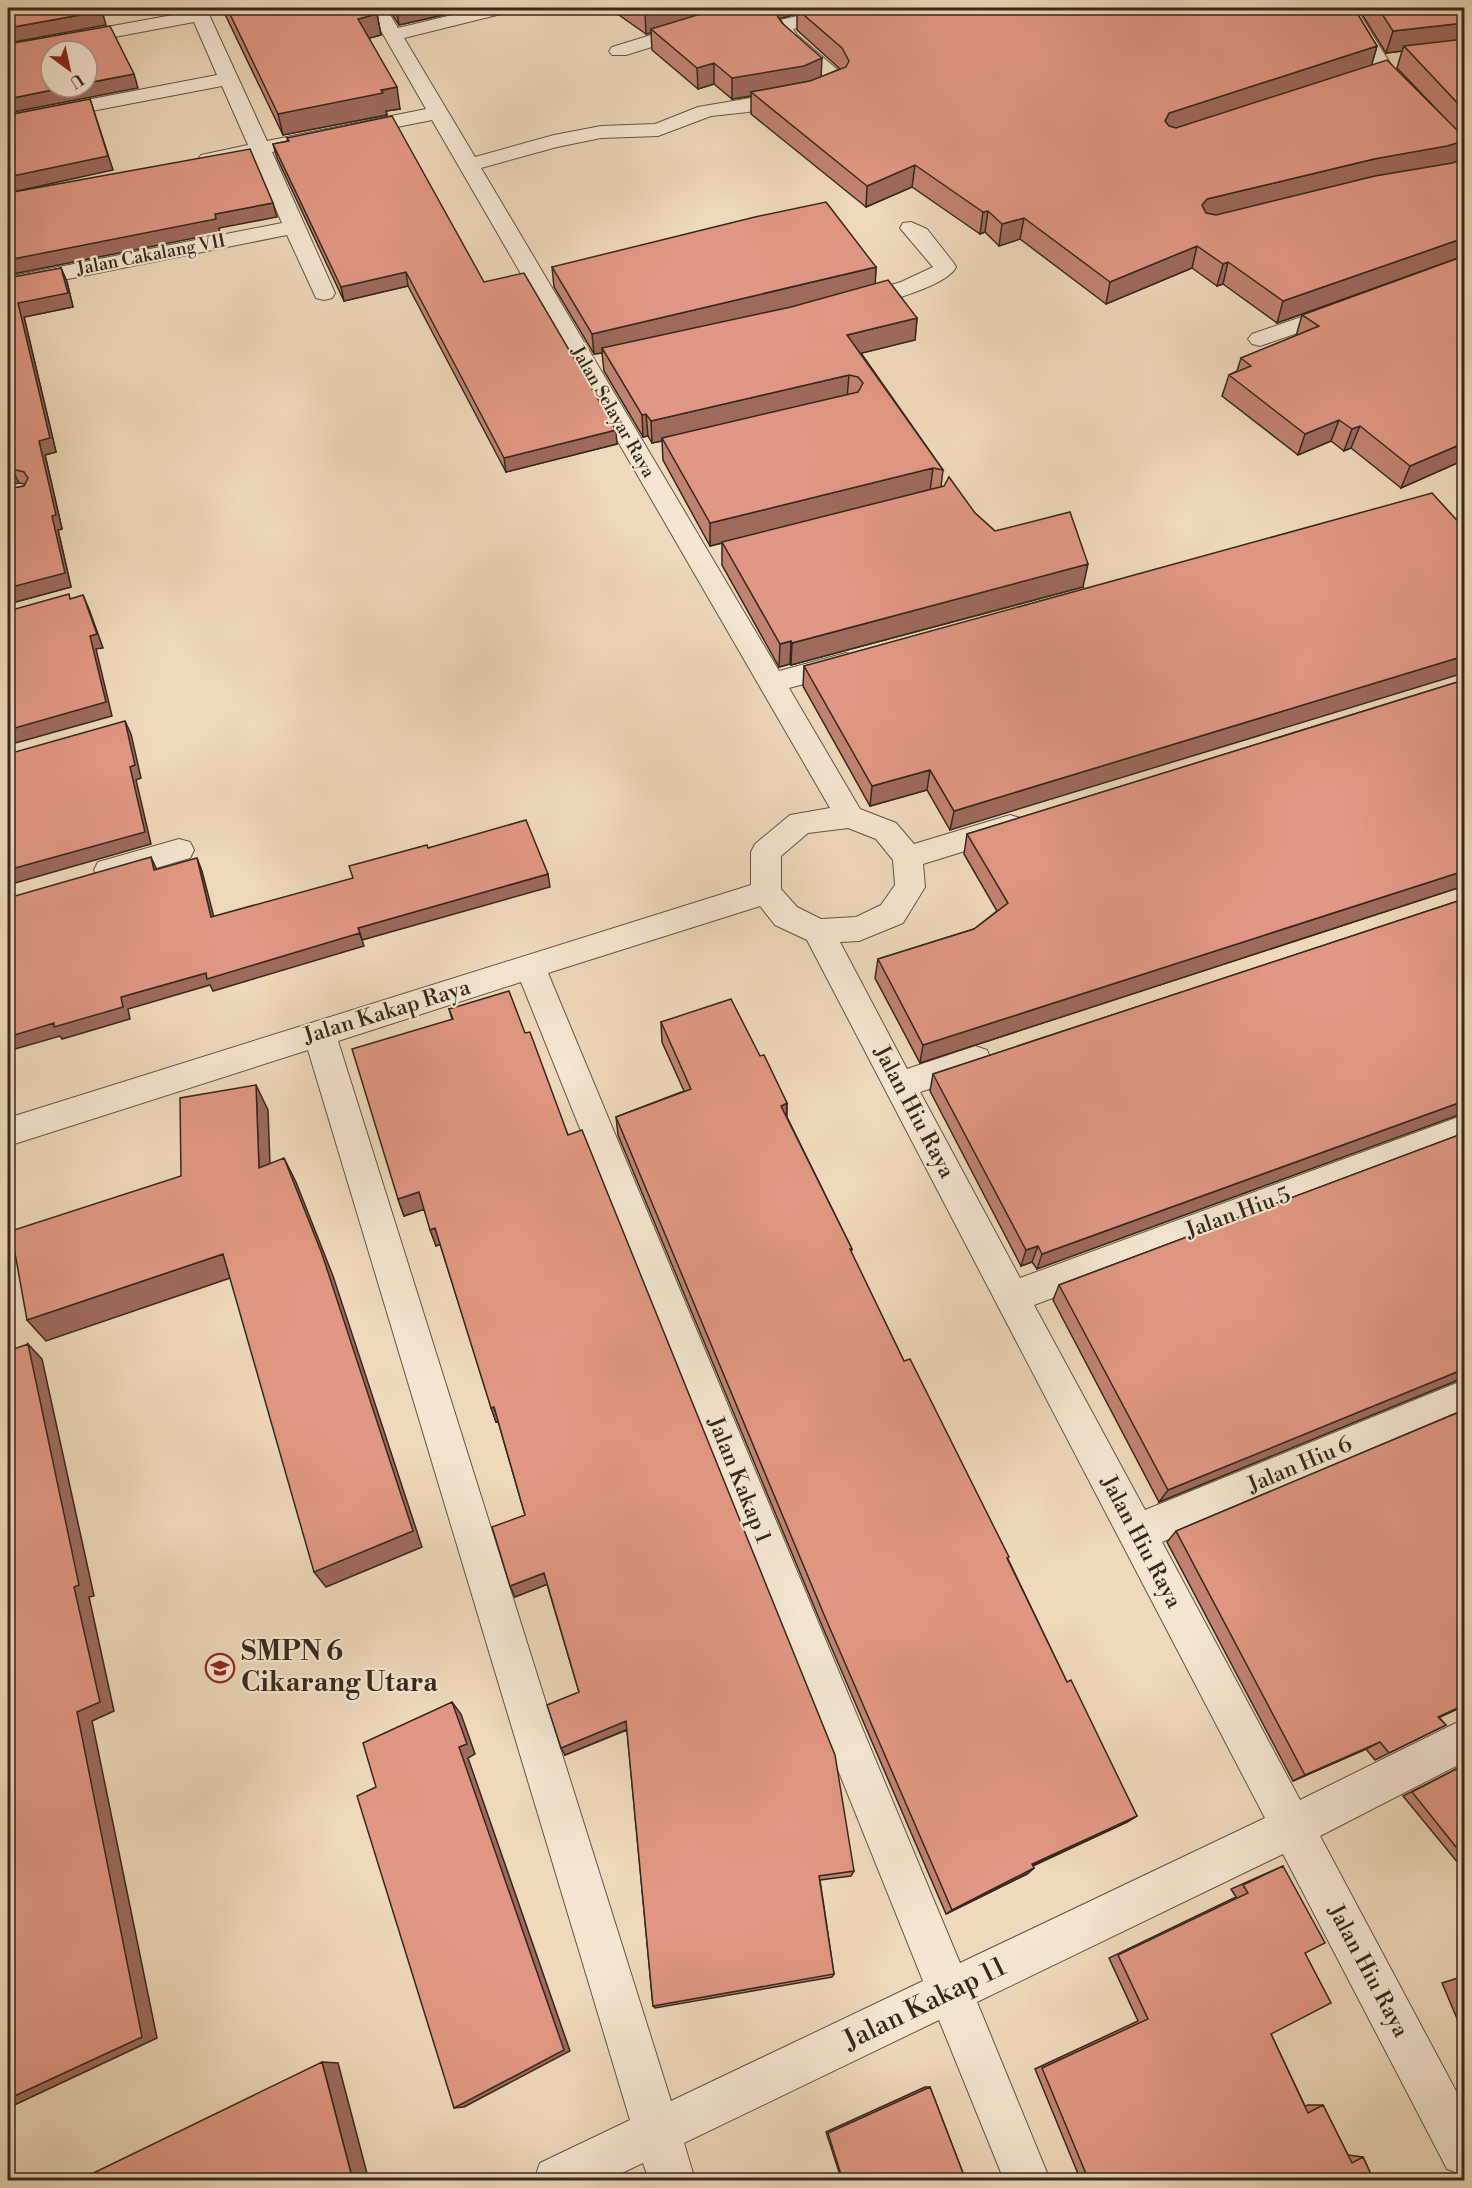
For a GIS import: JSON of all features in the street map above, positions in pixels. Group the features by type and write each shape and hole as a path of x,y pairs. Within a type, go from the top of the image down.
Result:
{"street":[{"name":"Jalan Selayar Raya","path":"377,8 469,165 550,281 711,556 772,684 850,817"},
{"path":"393,35 502,8"},
{"path":"620,51 757,8"},
{"path":"778,8 795,22"},
{"path":"469,165 563,139 601,132 658,130 705,111 748,106 809,94 836,83 825,68 785,33 783,28 787,24 855,8"},
{"path":"1347,8 1388,64 1464,153"},
{"path":"8,51 199,11 324,293"},
{"path":"1362,78 1388,64"},
{"path":"8,122 229,79"},
{"path":"191,163 438,113"},
{"name":"Jalan Cakalang VII","path":"8,284 294,226"},
{"path":"838,307 909,287 944,270 945,267 919,234 911,228"},
{"path":"1260,339 1357,304"},
{"path":"772,684 874,656"},
{"path":"850,817 886,831 908,857 910,887 892,914 859,929 818,931 786,916 766,892 766,852 800,823 850,817"},
{"path":"908,857 1033,819"},
{"path":"88,876 179,850"},
{"name":"Jalan Kakap Raya","path":"8,1132 766,892"},
{"name":"Jalan Hiu Raya","path":"818,931 1464,2152"},
{"name":"Jalan Kakap 1","path":"530,967 1027,2181"},
{"path":"319,1033 672,2181"},
{"path":"900,1085 1002,1052"},
{"name":"Jalan Hiu 5","path":"1012,1298 1464,1129"},
{"name":"Jalan Hiu 6","path":"1136,1533 1464,1397"},
{"name":"Jalan Kakap 11","path":"557,2181 1293,1827 1464,1740"}],"building":[{"path":"8,8 100,8 102,11 8,28"},
{"path":"227,8 374,8 377,14 358,19 397,87 381,90 383,93 278,114"},
{"path":"637,8 664,8 645,13"},
{"path":"720,8 772,8 782,23 822,58 804,66 732,78 714,63 697,68 651,29"},
{"path":"1354,8 1377,46 1169,113 1165,121 1169,126 1176,128 1387,60 1464,137 1464,141 1374,159 1207,199 1202,205 1206,213 1216,215 1375,176 1464,159 1464,238 1283,301 1228,262 1223,264 1197,246 1110,282 1024,218 1002,224 988,211 983,212 915,165 867,186 751,92 810,81 846,67 849,61 842,48 797,9"},
{"path":"1378,8 1464,8 1464,23 1393,31"},
{"path":"110,26 134,74 99,81 99,39 39,39 39,93 8,99 8,44"},
{"path":"1464,39 1464,110 1404,46"},
{"path":"90,99 108,156 8,177 8,115"},
{"path":"392,116 484,282 524,273 616,430 504,458 406,272 341,287 273,144 289,141 287,138"},
{"path":"250,149 273,203 215,214 216,219 8,260 8,193"},
{"path":"826,202 876,267 592,334 552,267 755,217"},
{"path":"1464,256 1464,443 1410,466 1360,426 1352,429 1339,420 1305,434 1229,375 1251,366 1241,358 1319,326 1302,315"},
{"path":"61,268 68,293 18,303 50,438 39,441 56,515 52,516 65,573 8,588 8,489 24,486 28,478 24,472 8,470 8,278"},
{"path":"888,280 917,318 847,335 943,470 933,468 710,523 662,438 858,392 863,383 858,377 849,375 651,421 646,414 642,415 602,348 791,307"},
{"path":"949,477 975,513 995,531 1070,512 1088,564 792,643 791,641 780,644 722,542 944,486"},
{"path":"1432,493 1464,528 1464,656 954,811 930,770 872,786 804,666"},
{"path":"69,594 70,599 83,595 97,634 90,636 106,702 8,730 8,611"},
{"path":"1464,680 1464,871 923,1045 878,959 974,929 1008,903 967,834"},
{"path":"125,721 135,765 130,767 145,832 8,870 8,754"},
{"path":"526,820 548,874 358,928 360,933 207,979 206,973 121,997 123,1007 54,1027 54,1023 8,1037 8,898 151,857 154,870 197,858 211,917 353,878 349,866 427,845 428,848"},
{"path":"1464,899 1464,1101 1042,1254 1038,1246 1026,1250 933,1074"},
{"path":"509,991 525,1033 530,1032 568,1135 582,1130 835,1755 854,1871 819,1876 834,1974 653,2006 626,1721 561,1748 547,1705 579,1692 544,1573 510,1586 492,1527 525,1515 494,1407 491,1408 435,1228 430,1230 419,1192 398,1199 352,1049 453,1019 449,1009"},
{"path":"731,999 760,1056 764,1055 787,1103 781,1106 852,1249 850,1249 904,1361 910,1359 1009,1557 1007,1558 1067,1682 1071,1680 1137,1816 1032,1864 1034,1868 952,1910 825,1617 616,1117 691,1089 661,1022"},
{"path":"256,1085 259,1168 284,1158 322,1254 413,1531 314,1572 223,1254 27,1320 11,1231 181,1176 180,1098"},
{"path":"1464,1133 1464,1369 1168,1490 1059,1285"},
{"path":"28,1344 79,1585 74,1587 100,1702 77,1712 142,2037 8,2099 8,1351"},
{"path":"1464,1410 1464,1705 1438,1717 1446,1725 1389,1753 1380,1742 1305,1775 1176,1531"},
{"path":"452,1702 467,1744 459,1747 564,2050 454,2108 357,1796 376,1787 363,1743"},
{"path":"1464,1765 1464,1857 1412,1792"},
{"path":"1283,1866 1325,1943 1305,1953 1331,2003 1271,2034 1308,2113 1323,2105 1352,2163 1363,2157 1374,2181 1089,2181 1042,2068 1148,2019 1118,1955 1248,1893 1243,1885"},
{"path":"322,2062 353,2181 77,2181"},
{"path":"930,2087 966,2181 843,2181 828,2133"}],"place":[{"name":"SMPN 6 Cikarang Utara","path":"220,1668"}]}
